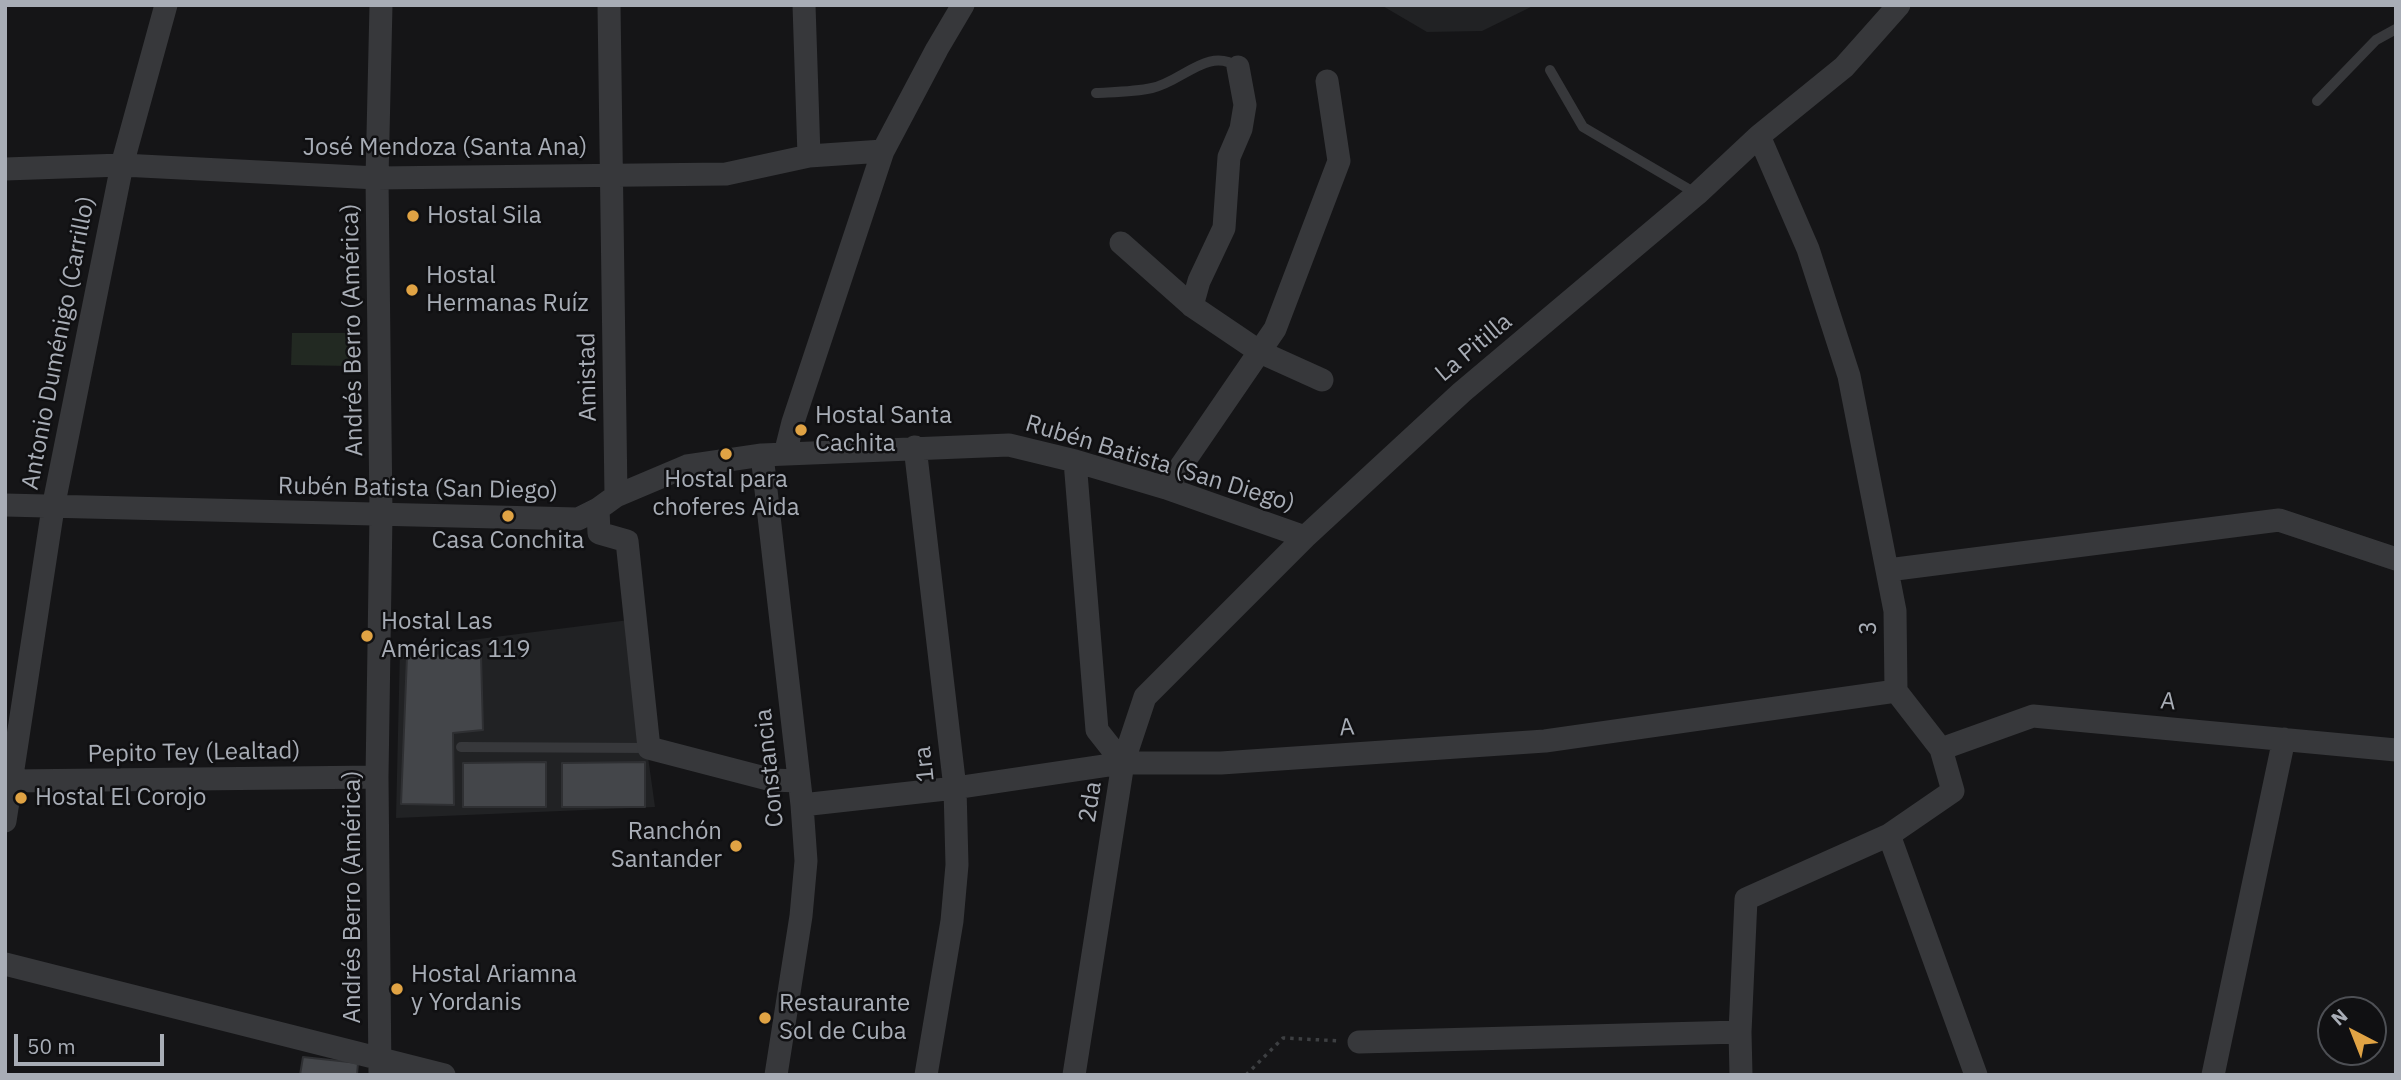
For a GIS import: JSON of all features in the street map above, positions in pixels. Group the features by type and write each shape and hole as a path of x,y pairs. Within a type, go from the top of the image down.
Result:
{"street":[{"name":"Antonio Duménigo (Carrillo)","path":"5,821 53,508 122,165 166,5"},
{"name":"Andrés Berro (América)","path":"380,1066 377,778 381,514 377,178 381,5"},
{"name":"Amistad","path":"609,5 611,175 607,502 598,533 627,541 649,748"},
{"path":"804,5 809,156"},
{"path":"785,454 793,422 883,151 963,5"},
{"name":"La Pitilla","path":"1124,763 1145,697 1305,537 1462,392 1697,194 1759,136 1844,67 1899,5"},
{"path":"1192,306 1199,281 1224,228 1229,157 1241,129 1245,105 1238,67"},
{"path":"1166,488 1275,329 1339,160 1327,81"},
{"name":"3","path":"1759,136 1808,249 1849,376 1895,611 1895,691"},
{"name":"José Mendoza (Santa Ana)","path":"5,169 122,165 377,178 726,174 809,156 883,151"},
{"path":"1121,243 1192,306 1259,352 1322,380"},
{"name":"Rubén Batista (San Diego)","path":"5,505 578,519 607,502 687,466 762,455 1009,445 1166,488 1305,537"},
{"name":"1ra","path":"915,447 955,788 957,865 953,907 926,1075"},
{"name":"Constancia","path":"762,455 806,861 801,916 776,1075"},
{"name":"2da","path":"1074,1075 1124,763 1097,730 1075,461"},
{"path":"1888,570 2279,520 2396,559"},
{"path":"1741,1075 1740,1032 1746,899 1889,835 1954,791 1941,750 1895,691"},
{"name":"A","path":"802,805 955,788 1124,763 1221,763 1545,741 1895,691"},
{"name":"A","path":"1941,750 2034,716 2396,750"},
{"path":"2213,1075 2284,739"},
{"path":"649,748 772,780 799,781"},
{"name":"Pepito Tey (Lealtad)","path":"11,781 377,778"},
{"path":"1889,835 1976,1075"},
{"path":"5,964 380,1066 444,1075"},
{"path":"1359,1042 1740,1032"}],"lane":[{"path":"2317,101 2376,40 2396,29"},
{"path":"1096,93 1154,88 1210,61 1227,60 1238,67"},
{"path":"1550,69 1583,127 1697,194"},
{"path":"461,747 649,748"}],"path":[{"path":"1246,1075 1283,1038 1359,1042"}],"shaded area":[{"path":"1381,5 1535,5 1482,31 1427,32"},
{"path":"292,333 351,333 352,366 291,365"},
{"path":"629,620 655,807 396,818 400,649"}],"building":[{"path":"481,655 483,730 453,733 454,805 401,804 407,656"},
{"path":"546,762 546,807 463,807 463,763"},
{"path":"645,762 645,807 562,807 562,763"},
{"path":"303,1057 358,1063 357,1075 300,1075"}],"place":[{"name":"Hostal Sila","path":"413,216"},
{"name":"Hostal Hermanas Ruíz","path":"412,290"},
{"name":"Hostal Santa Cachita","path":"801,430"},
{"name":"Hostal para choferes Aida","path":"726,454"},
{"name":"Casa Conchita","path":"508,516"},
{"name":"Hostal Las Américas 119","path":"367,636"},
{"name":"Hostal El Corojo","path":"21,798"},
{"name":"Ranchón Santander","path":"736,846"},
{"name":"Hostal Ariamna y Yordanis","path":"397,989"},
{"name":"Restaurante Sol de Cuba","path":"765,1018"}]}
